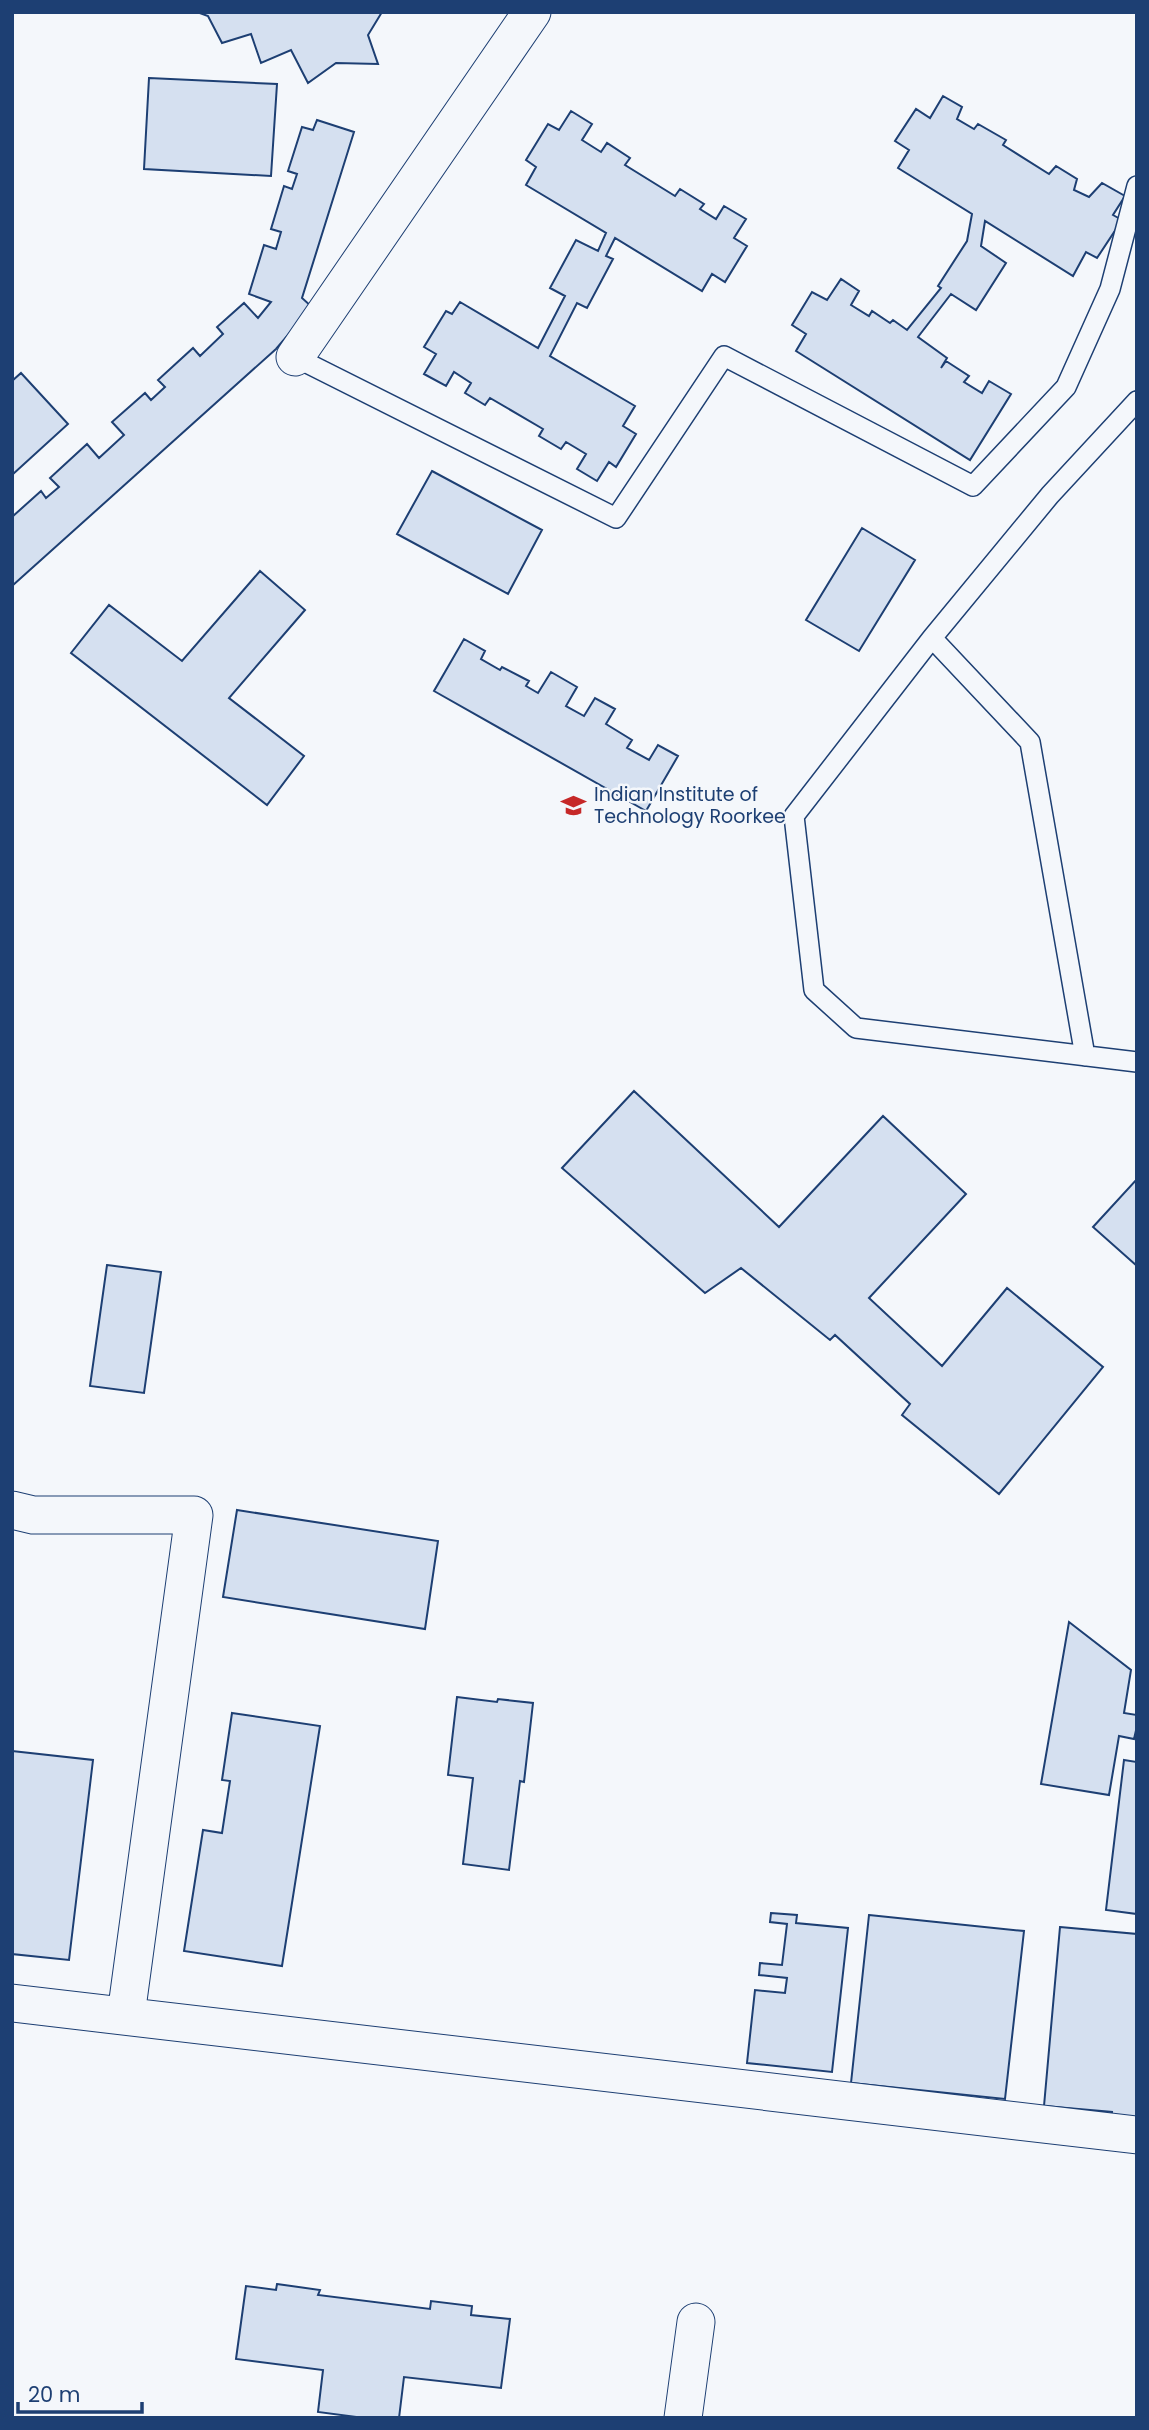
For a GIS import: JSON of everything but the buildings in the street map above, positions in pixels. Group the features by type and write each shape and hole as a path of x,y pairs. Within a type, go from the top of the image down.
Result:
{"street":[{"path":"295,357 532,12"},
{"path":"12,1510 33,1515 194,1515 126,2015"},
{"path":"12,2003 1137,2135"},
{"path":"683,2418 696,2322"}],"lane":[{"path":"295,357 616,518 724,356 973,486 1066,387 1110,289 1137,186"},
{"path":"1137,401 1050,495 932,638 794,816 814,990 856,1028 1137,1062"},
{"path":"932,638 1030,742 1085,1055"}],"place":[{"name":"Indian Institute of Technology Roorkee","path":"574,805"}]}
